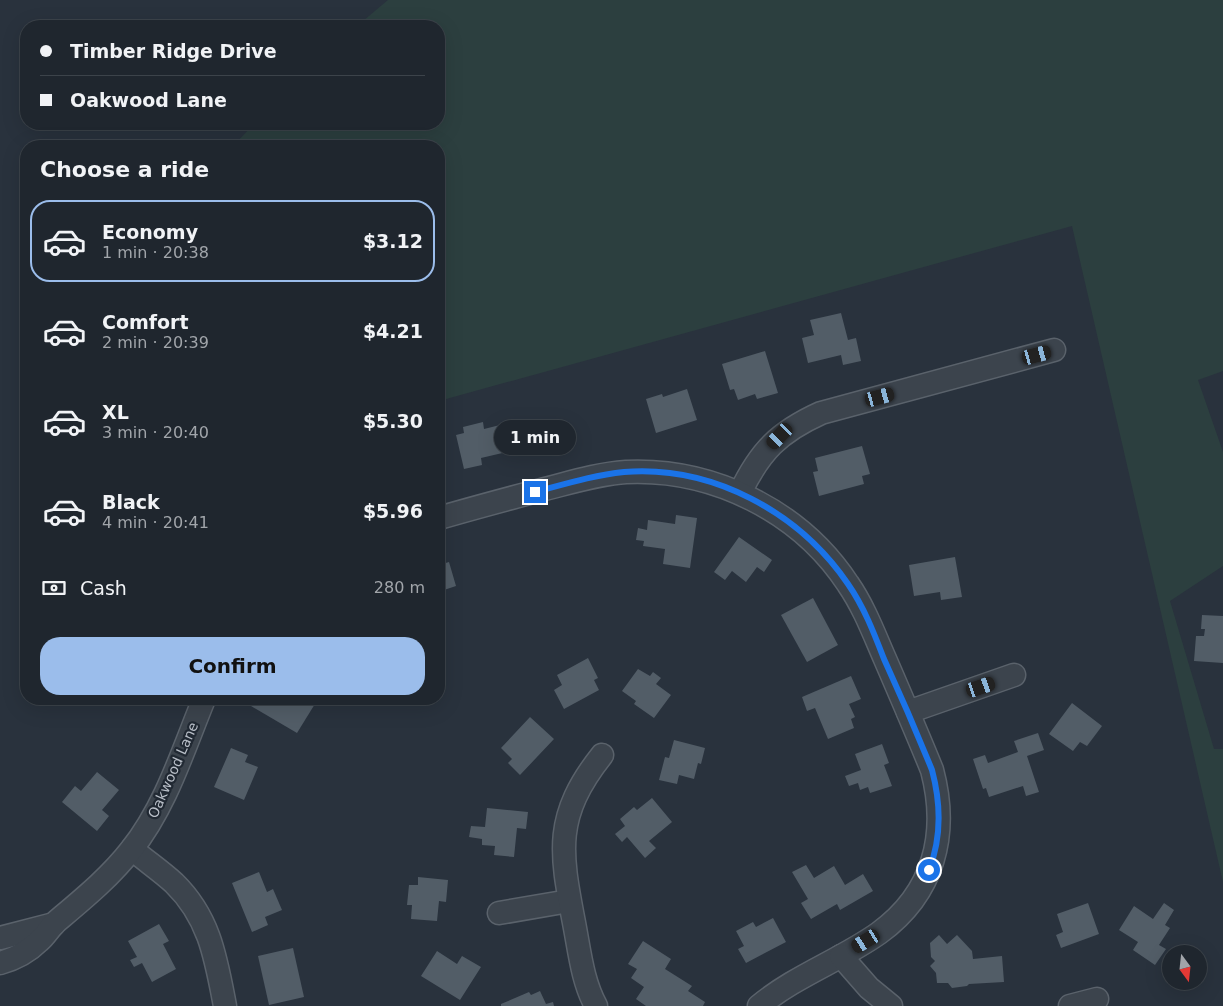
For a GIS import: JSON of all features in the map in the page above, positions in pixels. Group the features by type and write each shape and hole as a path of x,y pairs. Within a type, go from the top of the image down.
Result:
{"street":[{"path":"740,493 750,472 762,455 780,436 799,423 821,413 1054,350"},
{"path":"445,516 590,477 625,472 651,472 682,476 716,484 759,502 806,535 827,556 848,584 864,611 932,770 938,792 940,816 934,858 924,881 898,917 879,933 783,989 759,1006"},
{"path":"908,712 1014,675"},
{"name":"Oakwood Lane","path":"0,963 17,958 38,942 54,924 106,878 132,850 152,820 168,789 202,705"},
{"path":"596,1006 584,977 564,870 563,845 567,820 575,797 586,775 602,755"},
{"path":"132,850 174,883 188,899 202,920 212,943 225,1006"},
{"path":"499,913 569,901"},
{"name":"Oakwood Lane","path":"0,938 54,924"},
{"path":"841,956 869,988 891,1006"},
{"path":"1070,1006 1097,999"}],"shaded area":[{"path":"388,0 1223,0 1223,371 1198,380 1223,452 1223,566 1170,601 1214,749 1223,749 1223,882 1072,226 445,399 445,140 239,140 248,130 445,130 445,20 364,20"}],"building":[{"path":"841,313 848,340 856,338 861,361 843,365 841,355 808,363 802,338 814,335 810,320"},
{"path":"765,351 778,393 757,399 755,394 738,400 734,389 730,390 722,364"},
{"path":"687,389 697,420 656,433 646,399 662,394 663,397"},
{"path":"483,422 484,429 504,424 511,451 481,458 482,465 464,469 456,435 464,433 463,427"},
{"path":"862,446 870,474 862,476 864,484 819,496 813,472 818,471 815,458"},
{"path":"676,515 697,518 690,568 663,564 665,549 643,546 644,541 636,540 638,528 647,530 648,520 675,524"},
{"path":"739,537 772,560 764,572 757,567 746,582 732,571 725,580 714,572"},
{"path":"955,557 962,597 941,600 940,592 914,596 909,565"},
{"path":"449,562 456,586 445,590 445,563"},
{"path":"813,598 838,645 807,662 781,615"},
{"path":"1202,615 1223,616 1223,663 1194,661 1196,636 1204,636 1205,629 1201,629"},
{"path":"588,658 598,678 594,680 599,690 564,709 554,690 562,685 557,675"},
{"path":"638,669 650,676 653,672 661,678 656,684 671,695 654,718 634,704 636,701 622,691"},
{"path":"851,676 861,699 849,704 855,717 851,719 854,728 828,739 815,708 807,711 802,697"},
{"path":"1072,703 1102,726 1087,746 1080,742 1073,751 1049,734"},
{"path":"249,705 314,705 297,733"},
{"path":"530,717 554,739 520,775 508,763 512,759 501,748"},
{"path":"1038,733 1044,750 1027,756 1039,792 1026,796 1023,786 989,797 986,788 983,789 973,759 985,755 988,763 1018,752 1014,741"},
{"path":"674,740 705,748 701,764 698,763 694,779 679,775 677,784 659,780 665,757 669,758"},
{"path":"882,744 889,763 884,765 892,786 870,793 868,787 860,790 858,783 849,786 845,776 861,770 855,754"},
{"path":"231,748 248,755 245,762 258,767 244,800 214,787"},
{"path":"97,772 119,790 102,810 109,816 97,831 62,802 75,786 81,791"},
{"path":"652,798 672,822 649,841 656,848 645,858 627,837 622,842 615,834 625,826 620,819 634,807 637,810"},
{"path":"487,808 528,812 526,829 517,828 514,857 494,855 495,846 482,845 482,839 469,837 471,826 485,827"},
{"path":"806,865 814,878 834,866 845,885 863,874 873,891 840,910 837,904 811,919 801,903 808,899 792,872"},
{"path":"259,872 267,892 273,889 282,910 265,917 268,925 252,932 232,883"},
{"path":"418,877 448,880 446,902 439,901 437,921 411,919 412,905 407,905 409,885 418,885"},
{"path":"1088,903 1099,934 1061,948 1056,935 1063,932 1057,914"},
{"path":"1164,903 1174,910 1165,925 1170,928 1159,945 1162,947 1162,955 1155,965 1133,950 1138,942 1119,930 1134,906 1153,919"},
{"path":"773,918 786,942 746,963 738,949 744,946 736,931 753,922 756,927"},
{"path":"159,924 169,941 163,944 176,969 152,982 142,963 134,967 130,960 137,957 128,941"},
{"path":"939,935 947,944 957,935 972,951 973,959 1002,956 1004,982 969,984 952,988 948,983 937,983 936,973 930,966 935,961 931,957 930,943"},
{"path":"643,941 671,959 665,969 692,986 688,991 705,1002 703,1006 646,1006 636,999 644,987 631,978 637,969 628,964"},
{"path":"293,948 304,997 269,1005 258,956"},
{"path":"437,951 457,964 462,956 481,967 460,1000 421,976"},
{"path":"540,991 546,1004 553,1002 554,1006 501,1006 501,1004 529,992 531,995"}],"route":[{"path":"535,492 590,477 625,472 651,472 682,476 716,484 759,502 806,535 827,556 848,584 864,611 932,770 938,792 940,816 934,858 929,870"}]}
